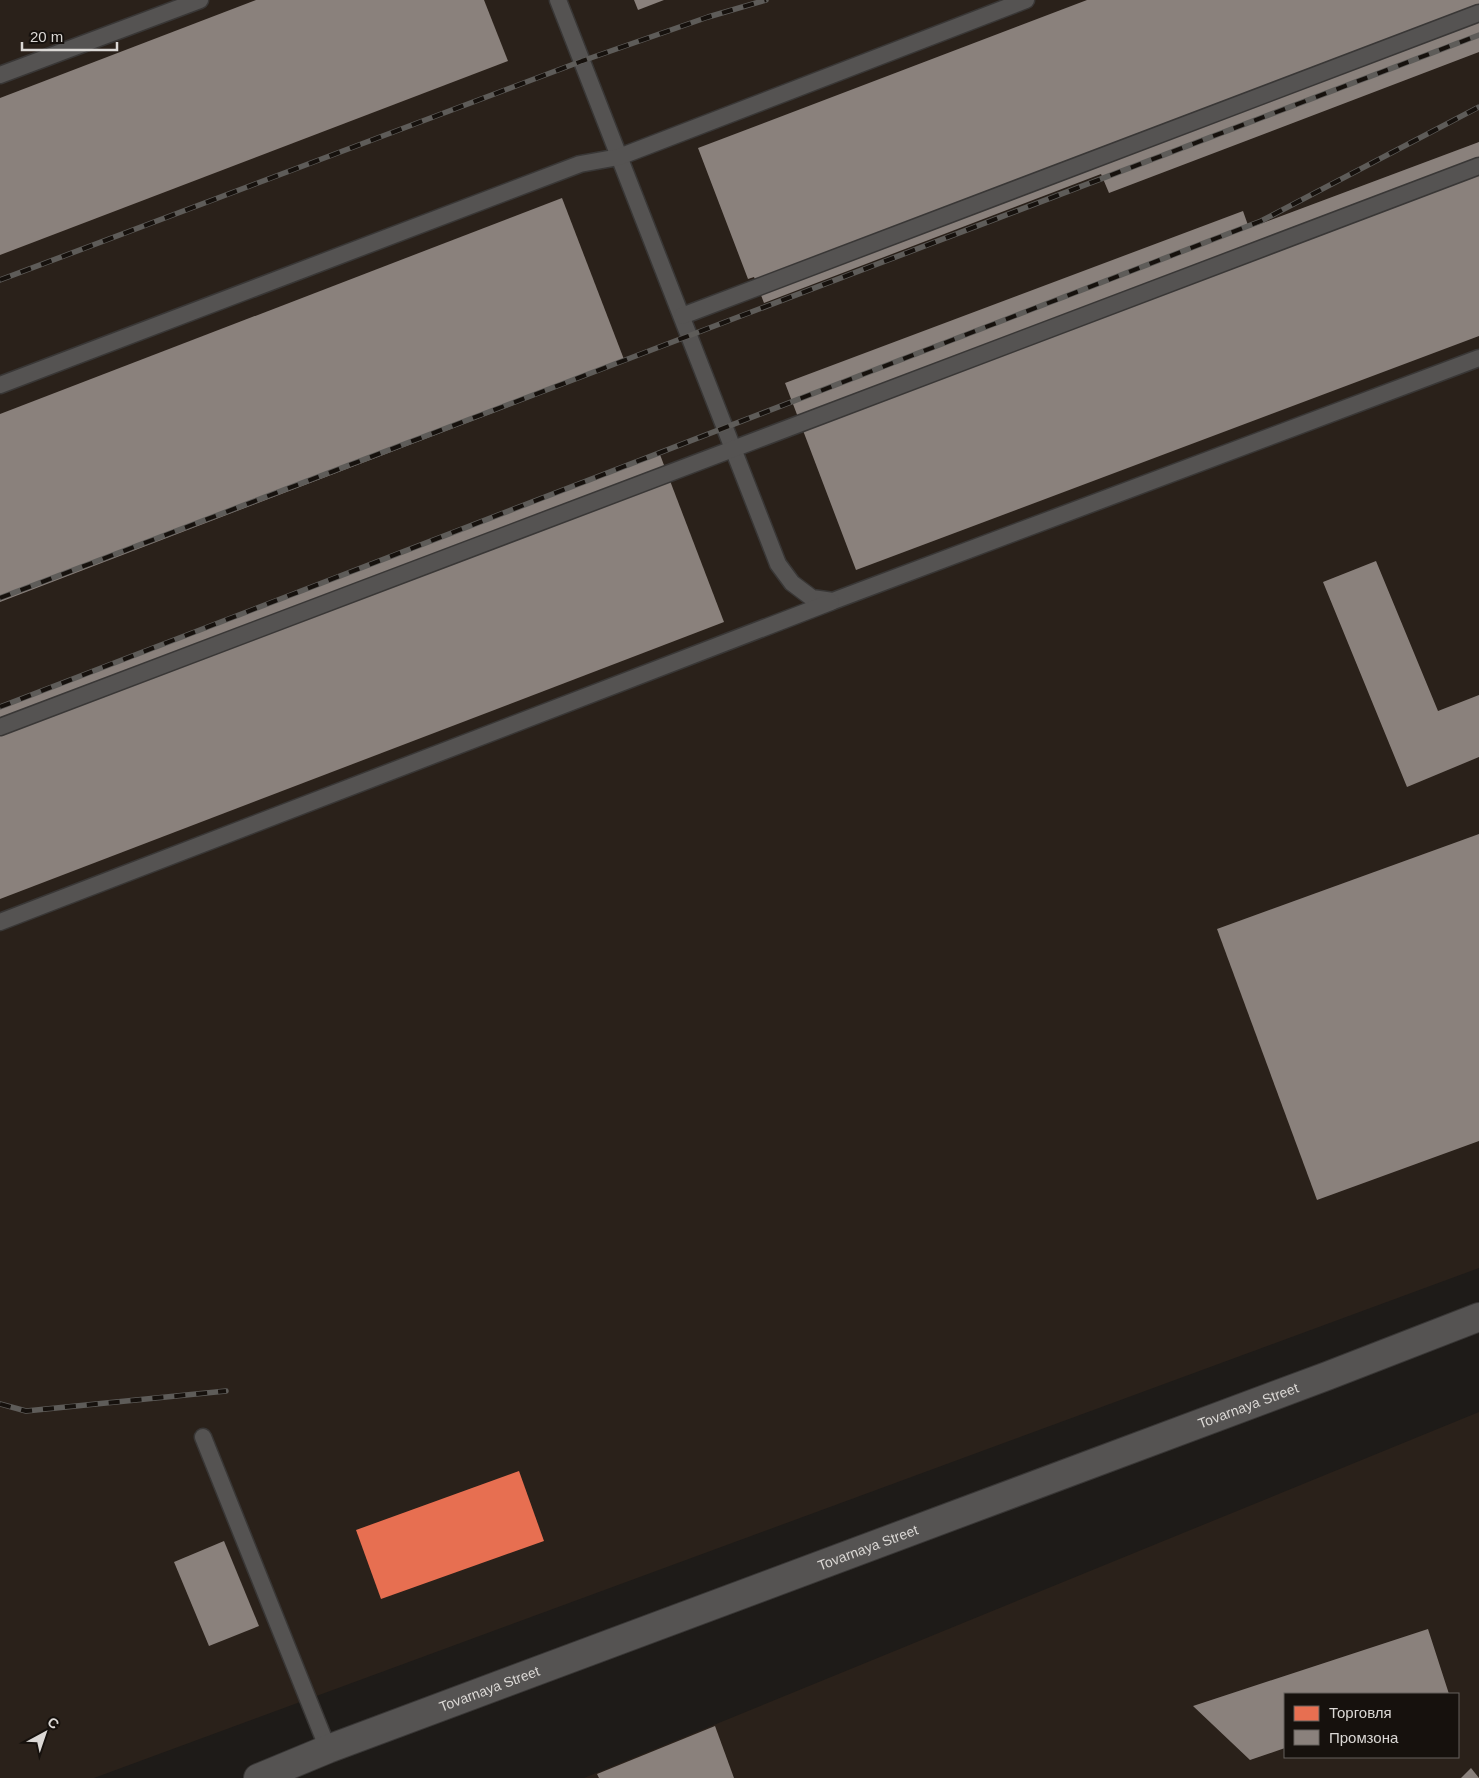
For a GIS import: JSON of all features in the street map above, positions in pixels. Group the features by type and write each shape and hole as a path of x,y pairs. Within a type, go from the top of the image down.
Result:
{"street":[{"name":"Tovarnaya Street","path":"258,1778 328,1749 1308,1383 1479,1317"}],"lane":[{"path":"0,75 200,0"},
{"path":"558,0 778,564 792,583 812,598 833,601"},
{"path":"0,385 580,164 619,157 1026,0"},
{"path":"682,316 1479,13"},
{"path":"0,727 1479,166"},
{"path":"0,922 833,601 1479,358"},
{"path":"203,1437 328,1749"}],"shaded area":[{"path":"0,0 1479,0 1479,1268 94,1778 0,1778"},
{"path":"1479,1412 1479,1778 584,1778"}],"building: Торговля":[{"path":"519,1471 544,1541 381,1599 356,1530"}],"building: Промзона":[{"path":"256,0 484,0 508,61 0,255 0,98"},
{"path":"634,0 664,0 638,10"},
{"path":"1087,0 1479,0 1479,52 1109,193 1101,174 764,303 754,277 748,279 698,148"},
{"path":"1479,142 1479,336 856,570 785,383 1243,211 1249,228"},
{"path":"562,198 625,362 0,602 0,414"},
{"path":"659,452 724,622 0,899 0,705"},
{"path":"1376,561 1438,711 1479,695 1479,757 1407,787 1323,582"},
{"path":"1479,834 1479,1141 1317,1200 1217,929"},
{"path":"224,1541 259,1626 209,1646 174,1562"},
{"path":"1428,1629 1449,1693 1284,1693 1284,1748 1250,1760 1193,1706"},
{"path":"715,1726 734,1778 599,1778 597,1774"},
{"path":"1471,1768 1479,1778 1461,1778"}],"railway":[{"path":"0,280 582,61 708,17 766,0"},
{"path":"0,598 1479,35"},
{"path":"0,707 1261,221 1479,107"},
{"path":"0,1404 26,1411 226,1391"}]}
